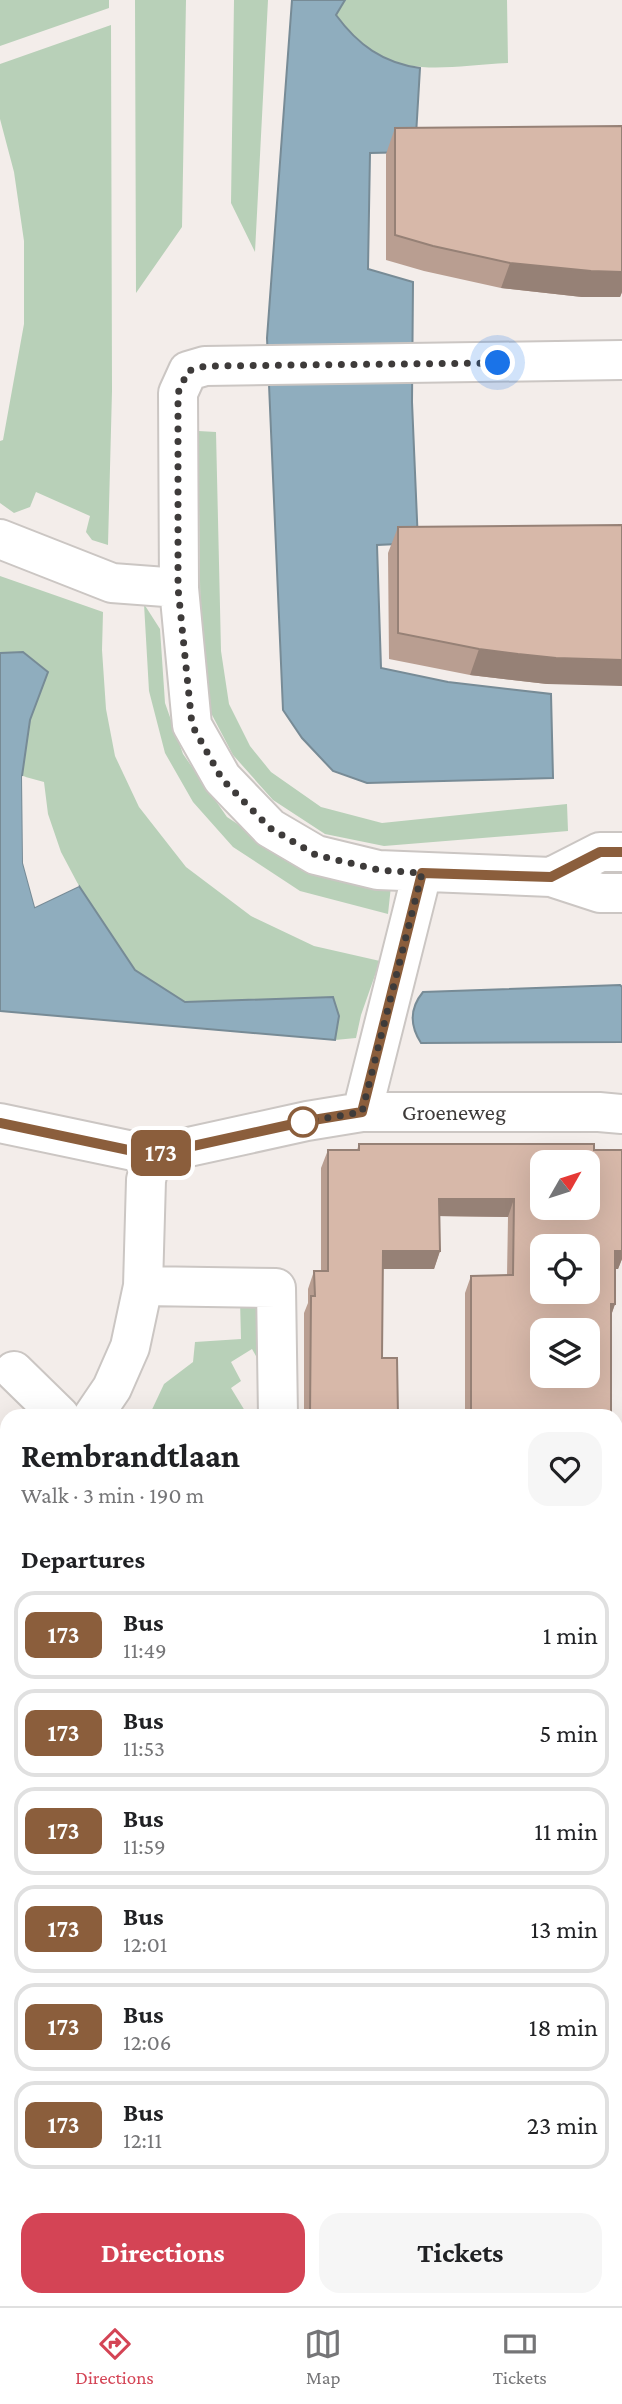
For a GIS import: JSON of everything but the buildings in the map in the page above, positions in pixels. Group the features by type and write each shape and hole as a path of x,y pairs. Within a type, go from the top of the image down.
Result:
{"street":[{"path":"622,360 421,365 205,366 188,371 178,393 178,588 192,725 222,779 270,828 316,855 379,870 551,877 600,893 622,893"},
{"path":"0,539 112,583 178,588"},
{"path":"551,877 600,852 622,852"},
{"path":"362,1112 422,873"},
{"name":"Groeneweg","path":"0,1123 152,1155 307,1121 362,1112 622,1114"},
{"path":"98,1409 113,1388 130,1347 143,1286 146,1180 152,1155"},
{"path":"143,1286 276,1288 278,1409"},
{"path":"14,1371 53,1409"}],"green space":[{"path":"0,0 109,0 109,8 0,46"},
{"path":"135,0 186,0 182,227 136,293"},
{"path":"234,0 268,0 255,252 231,203"},
{"path":"345,0 507,0 508,63 434,68 392,61 373,52 354,37 335,15"},
{"path":"111,25 112,391 108,545 92,540 86,532 90,516 36,492 30,507 14,513 0,503 0,441 3,440 24,324 24,241 14,172 0,119 0,64"},
{"path":"198,431 216,432 221,651 229,704 250,746 271,772 321,807 382,823 567,804 568,831 384,846 325,834 273,800 233,755 211,713 201,654"},
{"path":"0,576 103,612 102,650 106,709 115,756 139,807 186,867 251,916 314,946 380,961 356,1038 335,1040 339,1016 333,997 185,1002 135,970 79,886 61,852 48,814 44,782 22,776 30,720 48,672 23,652 0,653"},
{"path":"144,604 160,629 165,703 183,754 227,817 305,869 391,886 388,914 300,891 233,847 193,802 165,753 149,691"},
{"path":"240,1300 257,1305 261,1365 252,1349 231,1362 241,1381 231,1388 244,1409 152,1409 164,1384 193,1362 195,1342 241,1339"}],"water":[{"path":"292,0 345,0 336,15 362,44 394,62 420,68 415,152 370,153 368,269 413,282 412,402 418,543 377,545 381,668 448,682 551,694 553,778 367,783 333,771 302,738 283,710 267,338"},
{"path":"23,652 48,672 30,720 22,776 23,863 35,907 79,886 135,970 185,1002 333,997 339,1016 335,1040 0,1011 0,653"},
{"path":"620,985 622,1042 421,1043 413,1024 413,1011 423,992"}],"pier":[{"path":"22,776 26,777 27,862 38,902 77,883 79,886 35,907 23,863"}],"bus line":[{"name":"173","path":"0,1123 152,1155 307,1121 362,1112 422,873 551,877 600,852 622,852"}],"route":[{"path":"303,1122 362,1112 422,873 379,870 316,855 270,828 222,779 192,725 178,588 178,393 188,371 205,366 498,363"}]}
